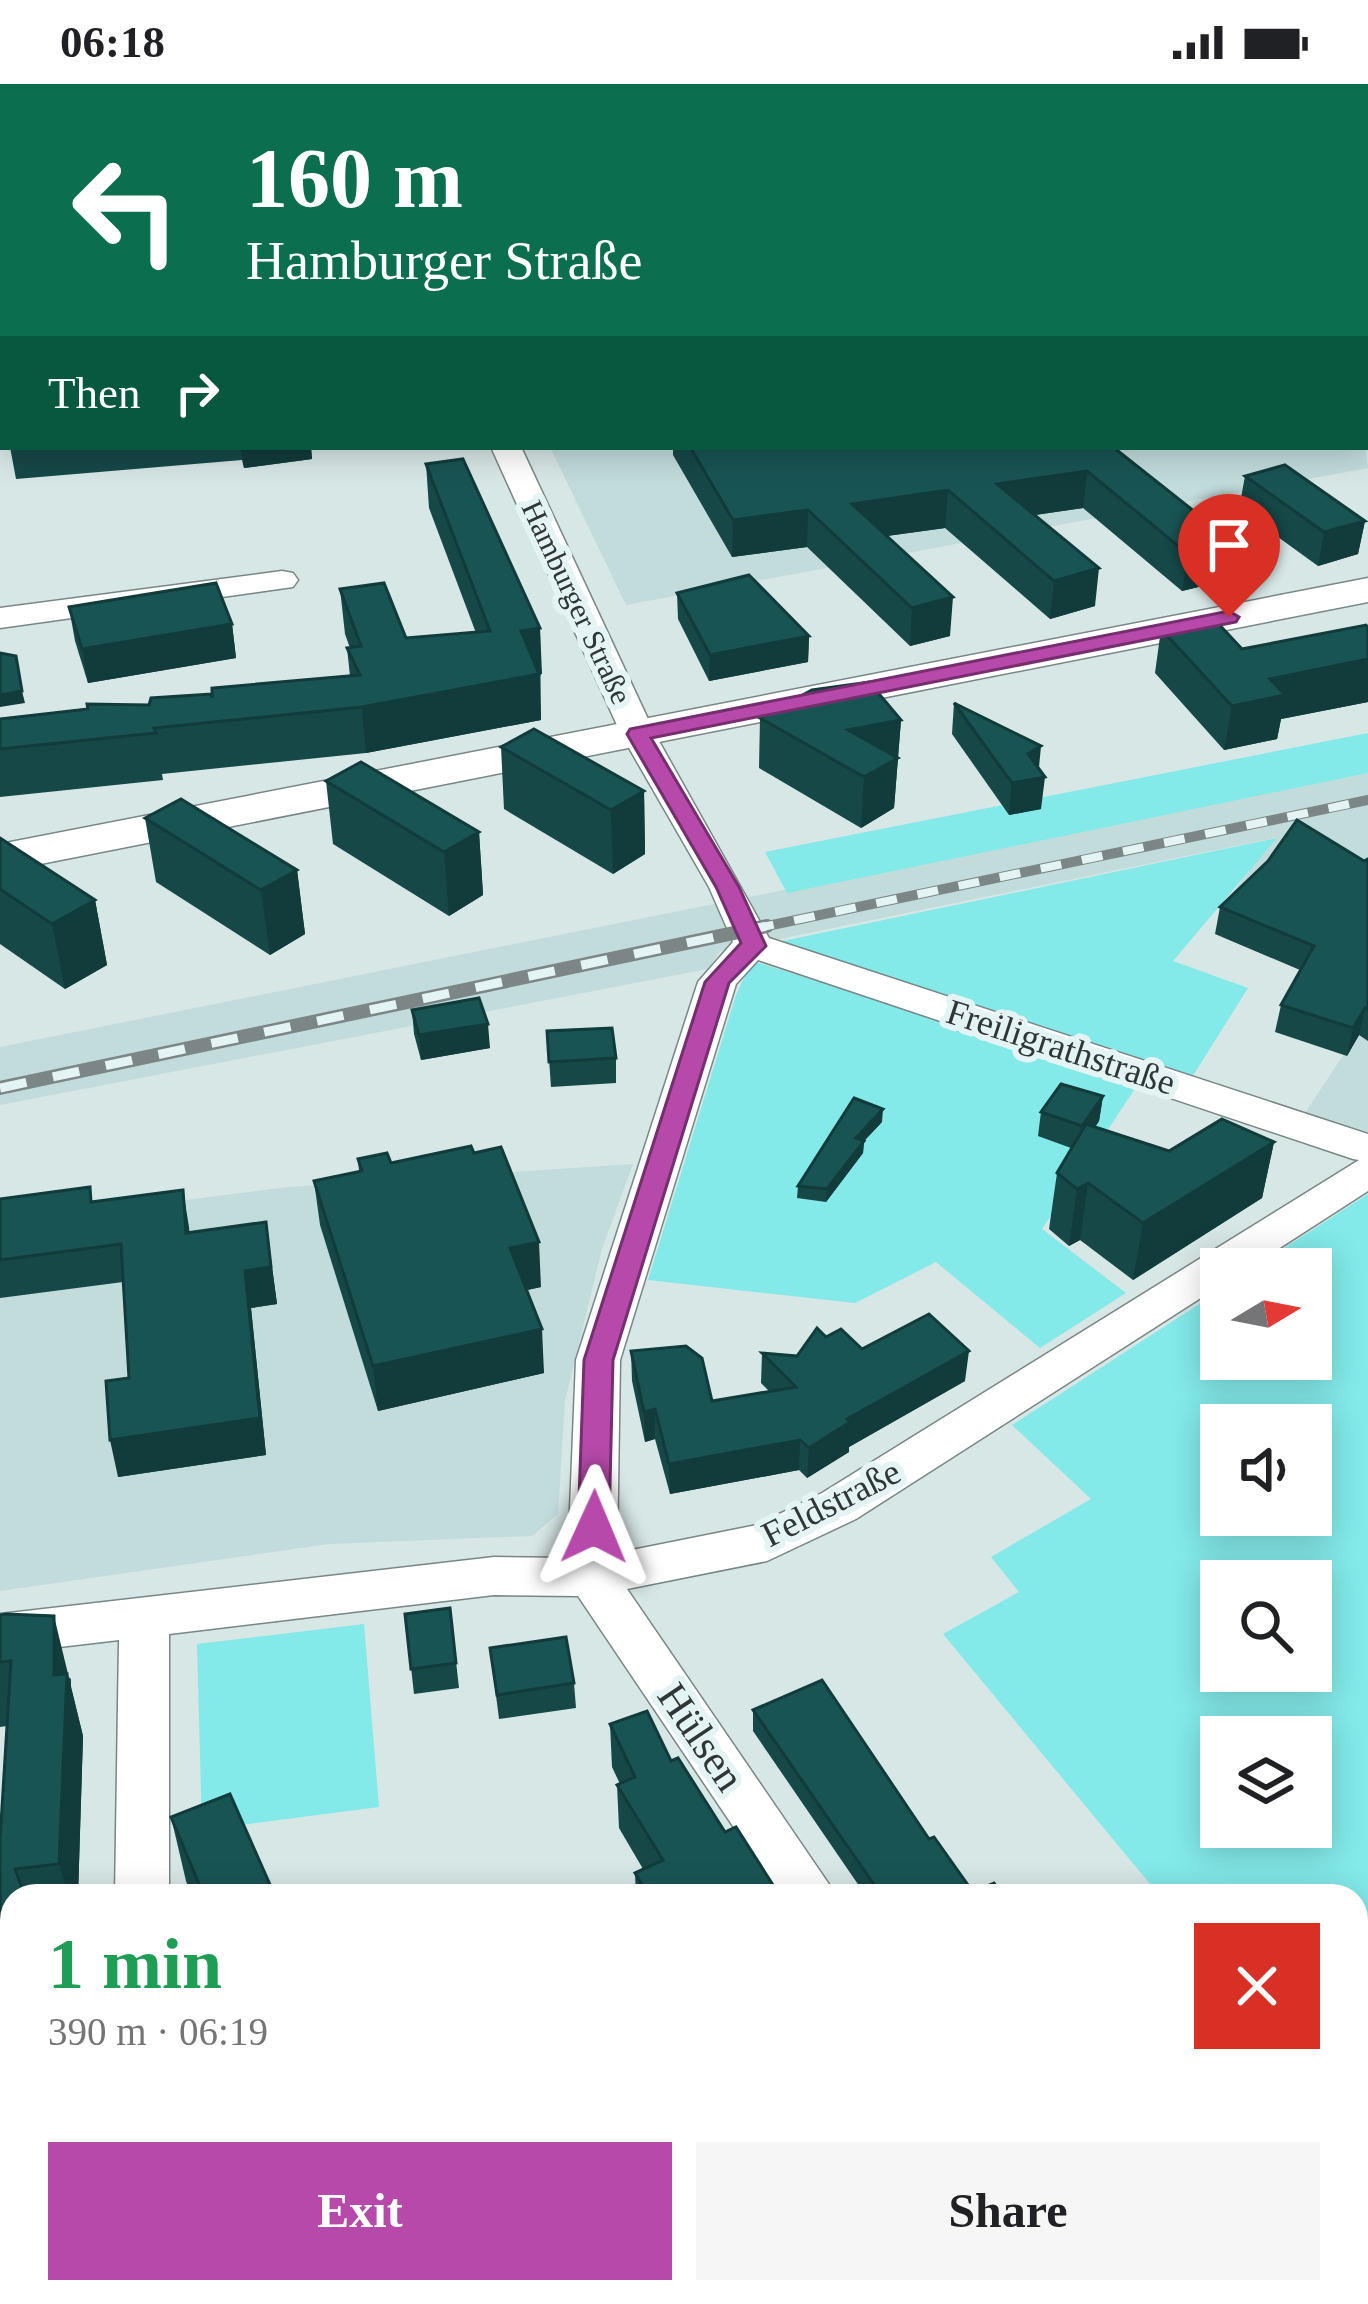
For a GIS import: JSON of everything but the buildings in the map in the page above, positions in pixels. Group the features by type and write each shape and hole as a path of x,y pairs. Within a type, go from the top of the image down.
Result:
{"street":[{"name":"Hamburger Straße","path":"507,450 638,734 766,950"},
{"path":"0,618 283,580"},
{"path":"0,858 1368,590"},
{"path":"592,1577 598,1360 717,982 736,957 766,950"},
{"name":"Freiligrathstraße","path":"766,950 1368,1148"},
{"name":"Feldstraße","path":"0,1634 494,1576 592,1577 767,1542 839,1506 1368,1172"},
{"name":"Hülsen","path":"592,1577 802,1884"},
{"path":"142,1884 144,1614"}],"shaded area":[{"path":"551,450 1366,450 1368,468 626,605"},
{"path":"1368,733 1368,773 787,893 765,852"},
{"path":"1368,773 1368,955 1223,905 1275,838 720,951 708,969 0,1105 0,1047"},
{"path":"1277,838 1173,961 1248,988 1189,1082 773,943"},
{"path":"752,961 1140,1081 1042,1229 1126,1293 1040,1348 936,1262 855,1303 648,1280 736,995"},
{"path":"1368,1018 1368,1136 1303,1116"},
{"path":"633,1164 602,1249 565,1401 558,1514 532,1536 329,1544 0,1591 0,1224 288,1187"},
{"path":"1368,1194 1368,1884 1150,1884 943,1634 1019,1592 991,1557 1091,1499 1012,1425 1200,1304 1200,1380 1332,1380 1332,1248 1284,1248"},
{"path":"364,1624 379,1807 202,1830 197,1644"}],"railway":[{"path":"753,929 1368,800"},
{"path":"0,1088 767,926"}],"route":[{"path":"594,1527 598,1360 717,982 736,957 754,946 728,887 638,734 1229,617"}]}
